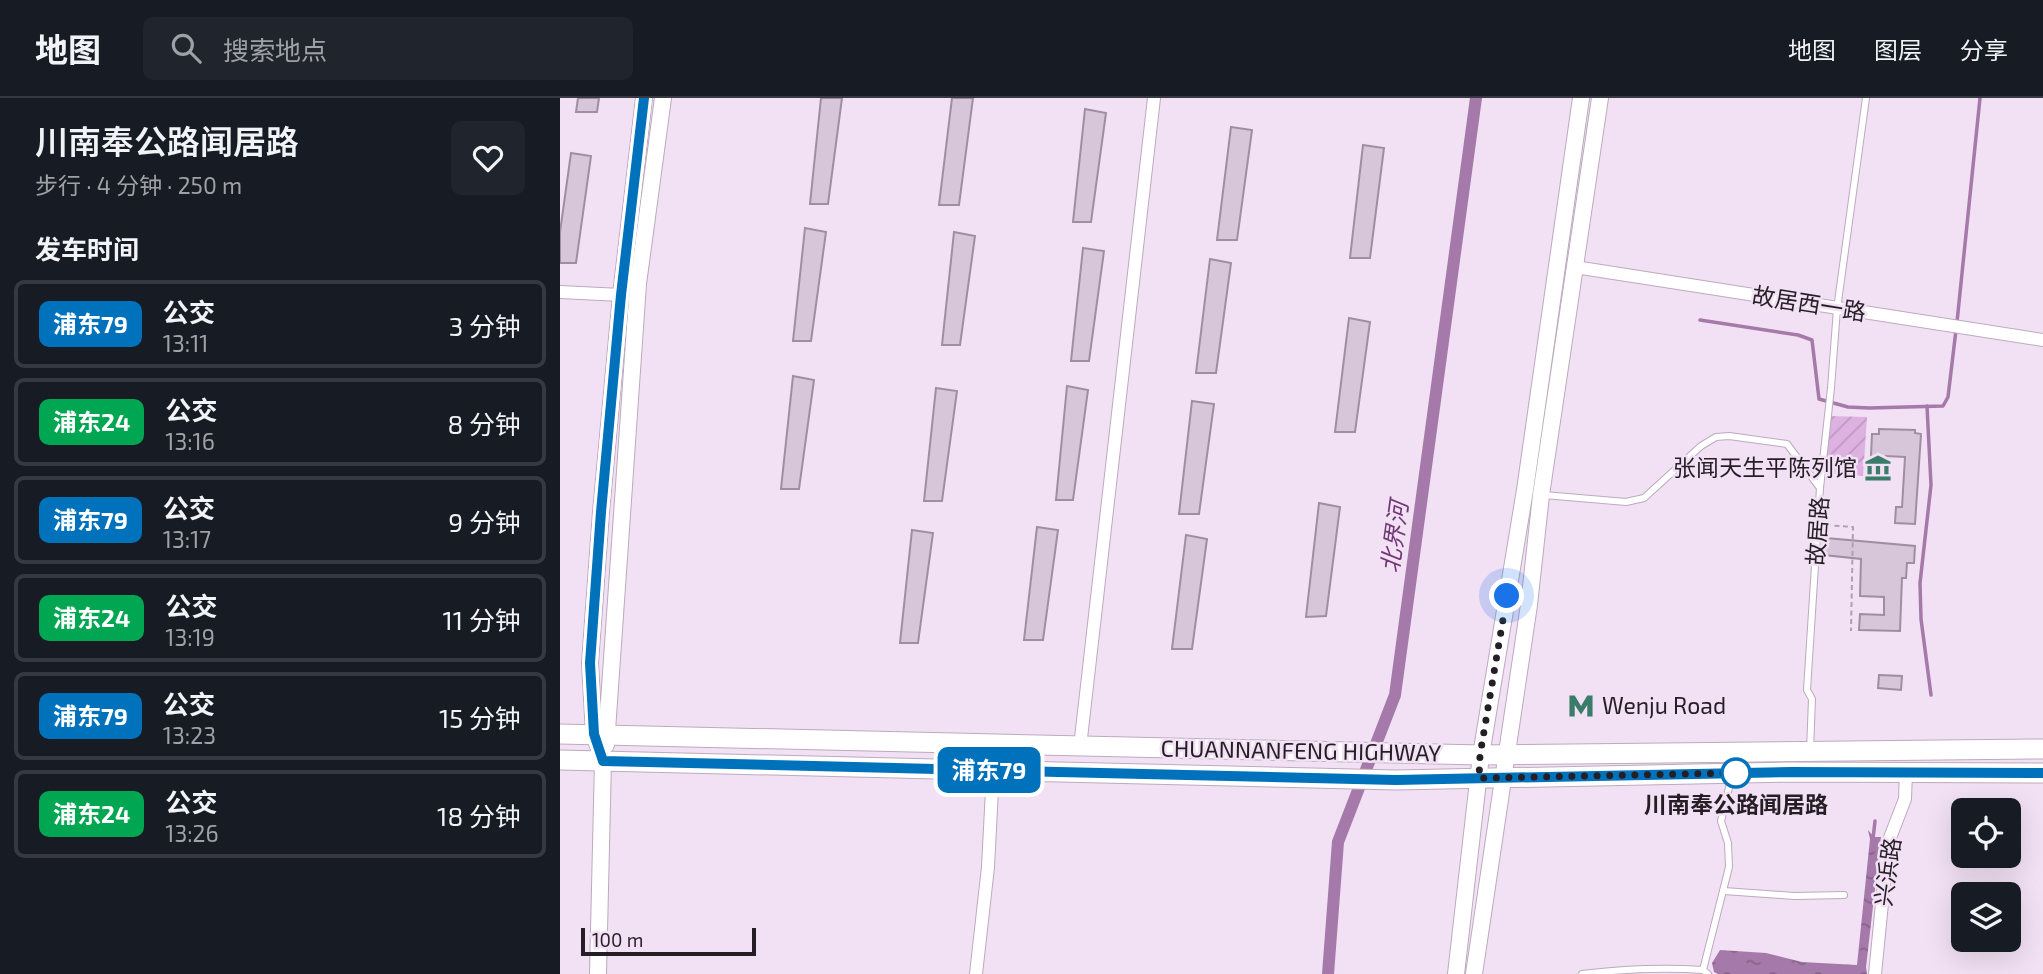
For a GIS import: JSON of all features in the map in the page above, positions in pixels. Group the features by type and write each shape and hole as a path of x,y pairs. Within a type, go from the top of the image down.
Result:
{"main road":[{"path":"598,974 603,761 590,663 621,295 644,98"},
{"path":"601,735 638,284 663,98"},
{"path":"1456,974 1480,755 1525,490 1581,98"},
{"path":"1474,974 1600,98"},
{"name":"CHUANNANFENG HIGHWAY","path":"560,734 1480,755 2043,749"},
{"name":"CHUANNANFENG HIGHWAY","path":"560,760 1396,780 1906,772 2043,773"}],"street":[{"path":"1080,747 1154,98"},
{"name":"故居西一路","path":"1575,267 2043,340"},
{"path":"560,292 621,295"},
{"path":"976,974 988,867 993,770"},
{"name":"兴浜路","path":"1875,974 1888,843 1905,799 1906,772"}],"lane":[{"name":"故居路","path":"1810,751 1812,699 1807,690 1820,488 1837,309 1866,98"},
{"path":"1525,490 1541,495 1626,502 1644,498 1701,446 1716,437 1730,436 1787,444 1820,488"},
{"path":"1582,974 1670,968 1705,972 1728,867 1728,843 1721,821 1733,774"},
{"path":"1724,891 1794,896 1844,895"}],"path":[{"path":"1818,524 1853,527 1851,631"}],"shaded area":[{"path":"1829,416 1867,417 1863,476 1825,473"}],"water":[{"path":"1868,830 1874,837 1881,837 1867,974 1714,972 1712,963 1720,950 1766,953 1802,962 1857,965 1870,839"}],"building":[{"path":"578,98 599,98 597,112 576,112"},
{"path":"821,98 842,98 828,204 810,204"},
{"path":"952,98 973,98 959,205 939,205"},
{"path":"1085,109 1106,113 1091,222 1073,222"},
{"path":"1231,127 1252,130 1237,240 1217,240"},
{"path":"1363,145 1384,148 1370,258 1350,258"},
{"path":"571,153 591,156 576,263 560,263 560,232"},
{"path":"805,228 826,232 811,341 793,341"},
{"path":"954,232 975,236 960,345 942,345"},
{"path":"1083,248 1104,251 1089,361 1071,361"},
{"path":"1210,259 1231,263 1216,373 1196,373"},
{"path":"1349,318 1370,322 1355,432 1335,432"},
{"path":"793,376 814,380 799,489 781,489"},
{"path":"1067,386 1088,390 1073,500 1056,500"},
{"path":"936,388 957,391 942,501 924,501"},
{"path":"1192,401 1214,404 1199,514 1179,514"},
{"name":"张闻天生平陈列馆","path":"1879,429 1915,430 1915,433 1921,434 1915,524 1895,523 1896,507 1902,507 1905,457 1886,456 1885,479 1870,478 1872,434 1879,434"},
{"path":"1319,503 1340,507 1326,616 1306,617"},
{"path":"1037,527 1058,530 1043,640 1024,640"},
{"path":"912,530 933,533 918,643 900,643"},
{"path":"1186,535 1207,539 1192,649 1172,649"},
{"path":"1826,538 1915,546 1914,563 1907,563 1906,578 1902,578 1900,631 1859,630 1860,614 1884,615 1884,597 1860,596 1861,559 1824,555"},
{"path":"1879,675 1902,676 1901,690 1878,688"}],"waterway":[{"name":"北界河","path":"1328,974 1338,842 1395,695 1476,98"},
{"path":"1957,322 1980,98"},
{"path":"1700,320 1798,335 1812,340 1819,399 1848,407 1869,408 1943,406 1948,397 1956,330"},
{"path":"1927,406 1931,485 1920,583 1921,619 1931,695"},
{"path":"1873,839 1875,821"}],"bus line":[{"name":"浦东79","path":"644,98 621,295 590,663 594,734 603,761 1396,780 1791,772 2043,773"}],"place":[{"name":"张闻天生平陈列馆","path":"1878,468"},
{"name":"Wenju Road","path":"1581,706"},
{"name":"川南奉公路闻居路","path":"1736,773"}],"route":[{"path":"1507,596 1480,755 1479,778 1736,773"}]}
